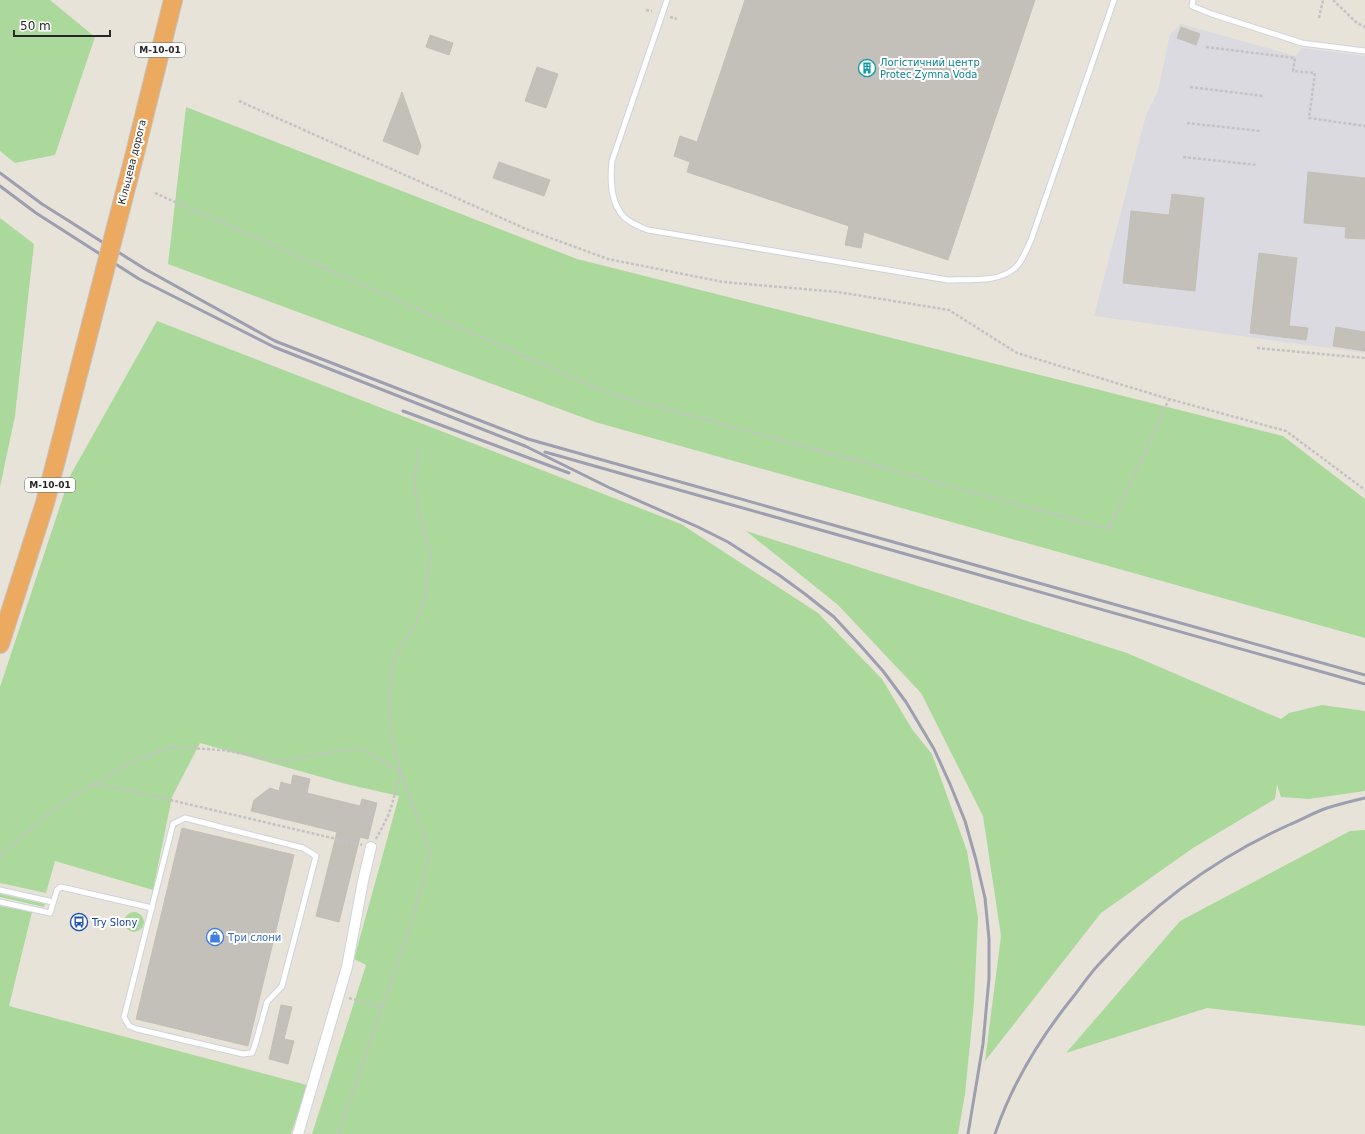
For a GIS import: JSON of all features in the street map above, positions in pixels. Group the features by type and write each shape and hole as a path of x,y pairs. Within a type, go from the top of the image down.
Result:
{"highway":[{"name":"Кільцева дорога","path":"0,644 45,503 173,0"}],"street":[{"path":"298,1134 347,967 371,847"}],"lane":[{"path":"667,0 612,161 610,177 612,194 625,218 648,230 948,280 994,278 1004,275 1016,267 1023,256 1036,226 1114,0"},
{"path":"1193,0 1192,6 1212,14 1302,43 1365,51"},
{"path":"185,818 303,848 316,856 282,986 267,1002 252,1052 243,1054 129,1026 124,1017 152,908 173,824 185,818"},
{"path":"0,902 50,913 57,890 61,887 152,908"},
{"path":"0,890 53,902"}],"path":[{"path":"1319,18 1323,0"},
{"path":"1333,0 1356,23 1365,27"},
{"path":"646,10 652,12"},
{"path":"670,17 677,19"},
{"path":"1206,47 1295,58 1293,71 1315,73 1309,118 1365,126"},
{"path":"1190,87 1263,96"},
{"path":"239,101 526,229 608,259 723,282 838,292 949,310 1017,353 1169,399 1286,431 1365,490"},
{"path":"1187,123 1260,131"},
{"path":"1183,157 1257,165"},
{"path":"155,193 608,392 1109,529 1169,399"},
{"path":"1257,348 1365,358"},
{"path":"338,1134 413,918 430,852 401,772 390,732 389,690 394,658 418,619 424,604 430,552 421,522 414,483 419,447"},
{"path":"0,855 63,802 133,761 171,747 222,750 283,760 359,748 401,772"},
{"path":"92,784 132,791 371,847 389,814 401,772"},
{"path":"339,995 383,1008"}],"shaded area":[{"path":"1181,24 1296,56 1302,48 1365,56 1365,353 1094,316 1146,115 1158,91 1170,34"}],"green space":[{"path":"0,0 50,0 95,37 55,155 15,163 0,151"},
{"path":"186,107 577,259 1283,436 1365,499 1365,638 595,422 168,264"},
{"path":"0,218 34,244 15,416 0,487"},
{"path":"157,321 681,524 818,613 882,679 912,729 932,754 967,851 978,918 974,1003 965,1094 958,1134 312,1134 366,965 354,959 399,796 346,784 200,743 172,797 153,890 55,861 46,893 0,883 0,687 70,476"},
{"path":"746,531 1127,653 1281,719 1289,713 1322,705 1365,711 1365,791 1309,799 1281,797 1277,785 1275,799 1193,848 1101,913 985,1061 1001,936 983,816 921,693 838,605"},
{"path":"1365,830 1365,1026 1207,1008 1066,1053 1180,921 1350,831"},
{"path":"0,894 45,904 44,907 0,897"},
{"path":"0,906 32,912 9,1006 307,1085 291,1134 0,1134"},
{"path":"134,912 141,915 144,922 141,929 134,932 127,929 124,922 127,915"}],"building":[{"name":"Логістичний центр Protec Zymna Voda","path":"745,0 1035,0 948,260 864,232 861,248 845,245 849,226 687,172 690,162 674,156 680,136 697,142"},
{"path":"1181,27 1200,34 1196,45 1177,38"},
{"path":"430,35 453,43 449,55 426,47"},
{"path":"537,67 558,74 546,108 525,101"},
{"path":"402,92 421,146 418,155 383,141"},
{"path":"499,162 550,180 544,196 493,178"},
{"path":"1308,172 1365,178 1365,239 1345,238 1346,227 1304,223"},
{"path":"1172,194 1204,198 1195,291 1123,283 1131,211 1169,215"},
{"path":"1259,253 1297,258 1289,326 1308,328 1306,340 1250,333"},
{"path":"1336,327 1365,332 1365,351 1333,346"},
{"path":"293,775 310,779 307,793 360,806 362,799 377,803 368,839 360,837 339,922 316,916 337,832 251,811 254,800 270,788 279,791 281,782 291,785"},
{"name":"Три слони","path":"182,828 294,855 248,1046 136,1019"},
{"path":"281,1005 292,1007 284,1039 294,1041 288,1064 269,1059"}],"railway":[{"path":"0,173 42,204 145,269 275,341 528,439 1365,675"},
{"path":"0,186 36,213 139,279 274,347 525,446 610,488 698,527 728,542 779,575 834,617 883,671 906,702 934,749 965,821 976,860 985,898 989,939 989,978 983,1044 968,1134"},
{"path":"403,411 569,473"},
{"path":"545,452 1365,684"},
{"path":"995,1134 1018,1079 1049,1029 1093,971 1121,940 1143,920 1189,883 1238,851 1318,811 1365,798"}],"place":[{"name":"Логістичний центр Protec Zymna Voda","path":"867,68"},
{"name":"Try Slony","path":"79,922"},
{"name":"Три слони","path":"215,937"}]}
